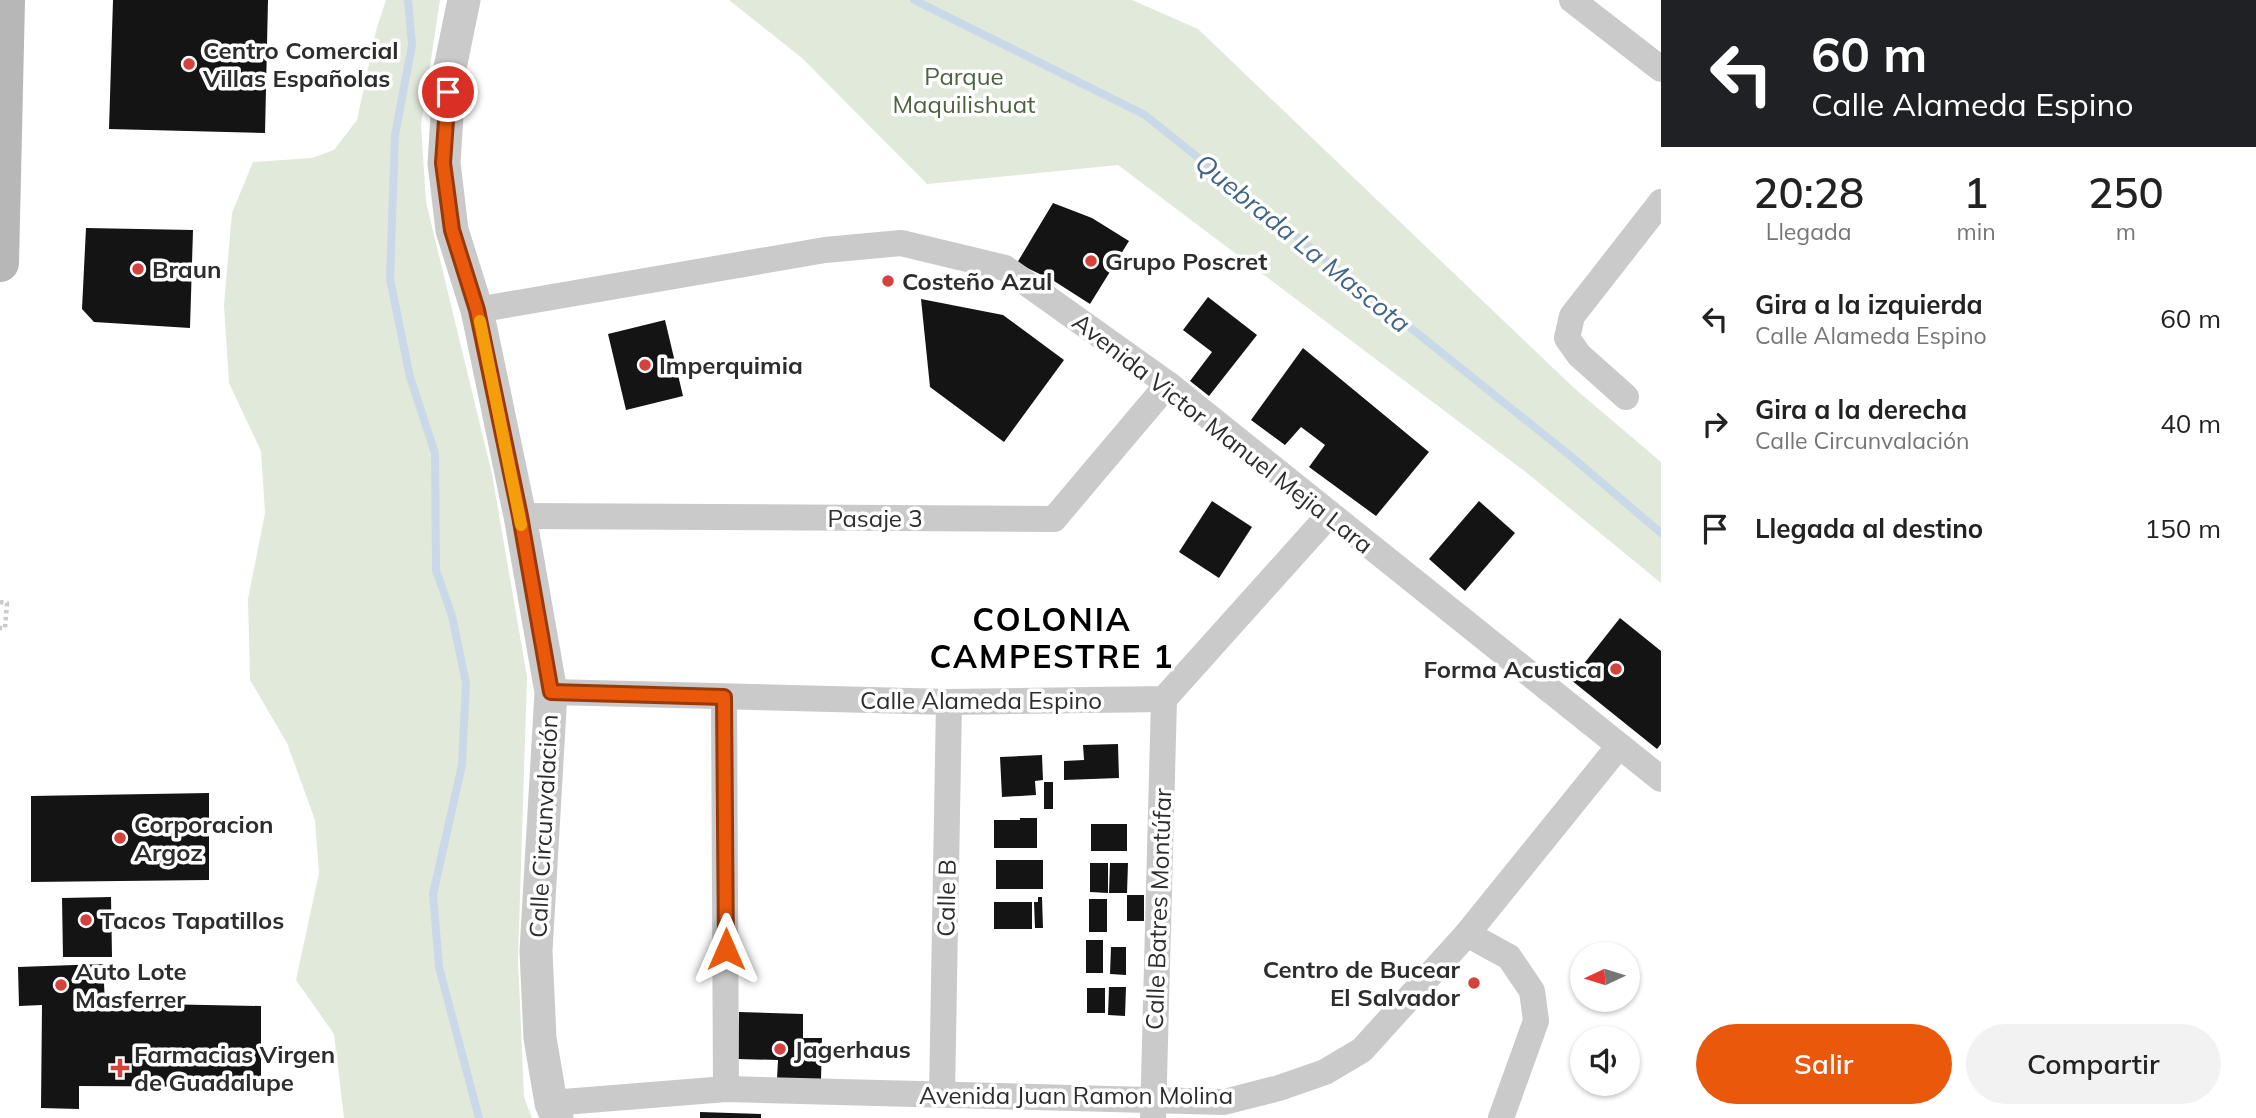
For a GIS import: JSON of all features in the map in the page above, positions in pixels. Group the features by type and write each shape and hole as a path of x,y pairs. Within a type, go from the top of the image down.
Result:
{"main road":[{"path":"0,264 6,0"}],"street":[{"name":"Calle Circunvalación","path":"464,0 450,68 443,163 452,230 477,310 520,516 551,692 536,951 541,1038 554,1110"},
{"path":"1572,0 1661,69"},
{"path":"1626,397 1579,355 1567,338 1572,316 1661,202"},
{"name":"Avenida Victor Manuel Mejia Lara","path":"477,310 825,250 901,243 1005,268 1168,384 1661,779"},
{"name":"Pasaje 3","path":"520,516 1054,519 1168,384"},
{"path":"1164,699 1330,514"},
{"name":"Calle Alameda Espino","path":"551,692 949,702 1164,699"},
{"path":"724,697 726,1089"},
{"name":"Calle Batres Montúfar","path":"1153,1108 1164,699"},
{"name":"Calle B","path":"942,1095 949,702"},
{"name":"Avenida Juan Ramon Molina","path":"554,1110 726,1089 942,1095 1153,1108 1224,1102 1279,1088 1325,1072 1362,1050 1467,934 1619,746"},
{"path":"1467,934 1509,957 1531,991 1536,1021 1501,1118"}],"path":[{"path":"0,602 7,603 5,628 0,628"}],"green space":[{"path":"386,0 440,0 421,125 426,202 492,474 527,677 518,959 524,1097 532,1118 344,1118 334,1034 296,980 319,873 315,820 287,743 250,680 248,599 265,513 261,451 229,383 224,305 232,213 253,162 312,158 334,150 357,120 377,27"},
{"name":"Parque Maquilishuat","path":"729,0 1132,0 1198,29 1574,388 1661,462 1661,583 1527,473 1118,165 927,184 802,58"}],"building":[{"name":"Centro Comercial Villas Españolas","path":"113,0 268,0 265,133 109,129"},
{"path":"1053,203 1092,218 1129,241 1090,304 1054,281 1017,263"},
{"name":"Braun","path":"86,228 193,230 190,328 94,322 82,309"},
{"path":"1208,297 1257,335 1209,396 1190,381 1212,352 1183,330"},
{"path":"921,299 1003,315 1064,360 1004,442 930,387"},
{"name":"Imperquimia","path":"665,320 683,396 626,410 608,334"},
{"path":"1303,348 1429,452 1376,516 1309,467 1325,445 1301,427 1285,445 1251,420"},
{"path":"1212,501 1252,527 1219,578 1179,552"},
{"path":"1479,501 1515,533 1465,591 1429,559"},
{"name":"Forma Acustica","path":"1620,618 1661,651 1661,744 1657,749 1571,680"},
{"path":"1118,744 1119,778 1064,780 1064,761 1084,760 1083,745"},
{"path":"1042,755 1043,780 1035,781 1036,795 1002,797 1000,757"},
{"path":"1044,782 1053,782 1053,809 1044,809"},
{"name":"Corporacion Argoz","path":"209,793 209,880 31,882 31,796"},
{"path":"1037,818 1037,848 994,848 994,820"},
{"path":"1091,824 1127,824 1127,851 1091,851"},
{"path":"996,860 1043,860 1043,889 996,889"},
{"path":"1090,863 1108,863 1108,893 1090,892"},
{"path":"1110,863 1128,863 1127,893 1109,893"},
{"path":"1127,895 1144,895 1144,921 1127,921"},
{"path":"111,897 112,957 63,957 62,898"},
{"path":"1038,897 1042,897 1043,928 1035,928 1034,902 1038,902"},
{"path":"1089,899 1107,899 1107,932 1089,932"},
{"path":"994,902 1032,902 1032,929 994,929"},
{"path":"1086,940 1103,940 1103,973 1086,973"},
{"path":"1111,947 1126,947 1126,975 1110,974"},
{"path":"103,964 105,1003 261,1006 261,1087 79,1086 79,1109 41,1108 42,1005 19,1006 18,967"},
{"path":"1109,987 1126,987 1125,1016 1108,1015"},
{"path":"1087,988 1105,988 1105,1013 1087,1013"},
{"name":"Jagerhaus","path":"739,1012 803,1014 803,1038 822,1038 821,1080 777,1079 778,1060 738,1059"},
{"path":"700,1112 761,1114 761,1118 700,1118"}],"waterway":[{"path":"408,0 412,45 395,135 390,279 410,377 435,453 436,570 452,616 466,683 462,765 433,894 439,967 479,1118"},
{"name":"Quebrada La Mascota","path":"914,0 1145,115 1573,458 1661,533"}],"slow traffic":[{"path":"480,321 521,525"}],"place":[{"name":"Centro Comercial Villas Españolas","path":"189,64"},
{"name":"Grupo Poscret","path":"1091,261"},
{"name":"Braun","path":"138,269"},
{"name":"Costeño Azul","path":"888,281"},
{"name":"Imperquimia","path":"645,365"},
{"name":"Forma Acustica","path":"1616,669"},
{"name":"Corporacion Argoz","path":"120,838"},
{"name":"Tacos Tapatillos","path":"86,920"},
{"name":"Centro de Bucear El Salvador","path":"1474,983"},
{"name":"Auto Lote Masferrer","path":"61,985"},
{"name":"Jagerhaus","path":"780,1049"},
{"name":"Farmacias Virgen de Guadalupe","path":"120,1068"}],"district":[{"name":"COLONIA CAMPESTRE 1","path":"1052,638"}],"route":[{"path":"448,92 443,163 452,230 477,310 520,516 551,692 724,697 726,949"}]}
